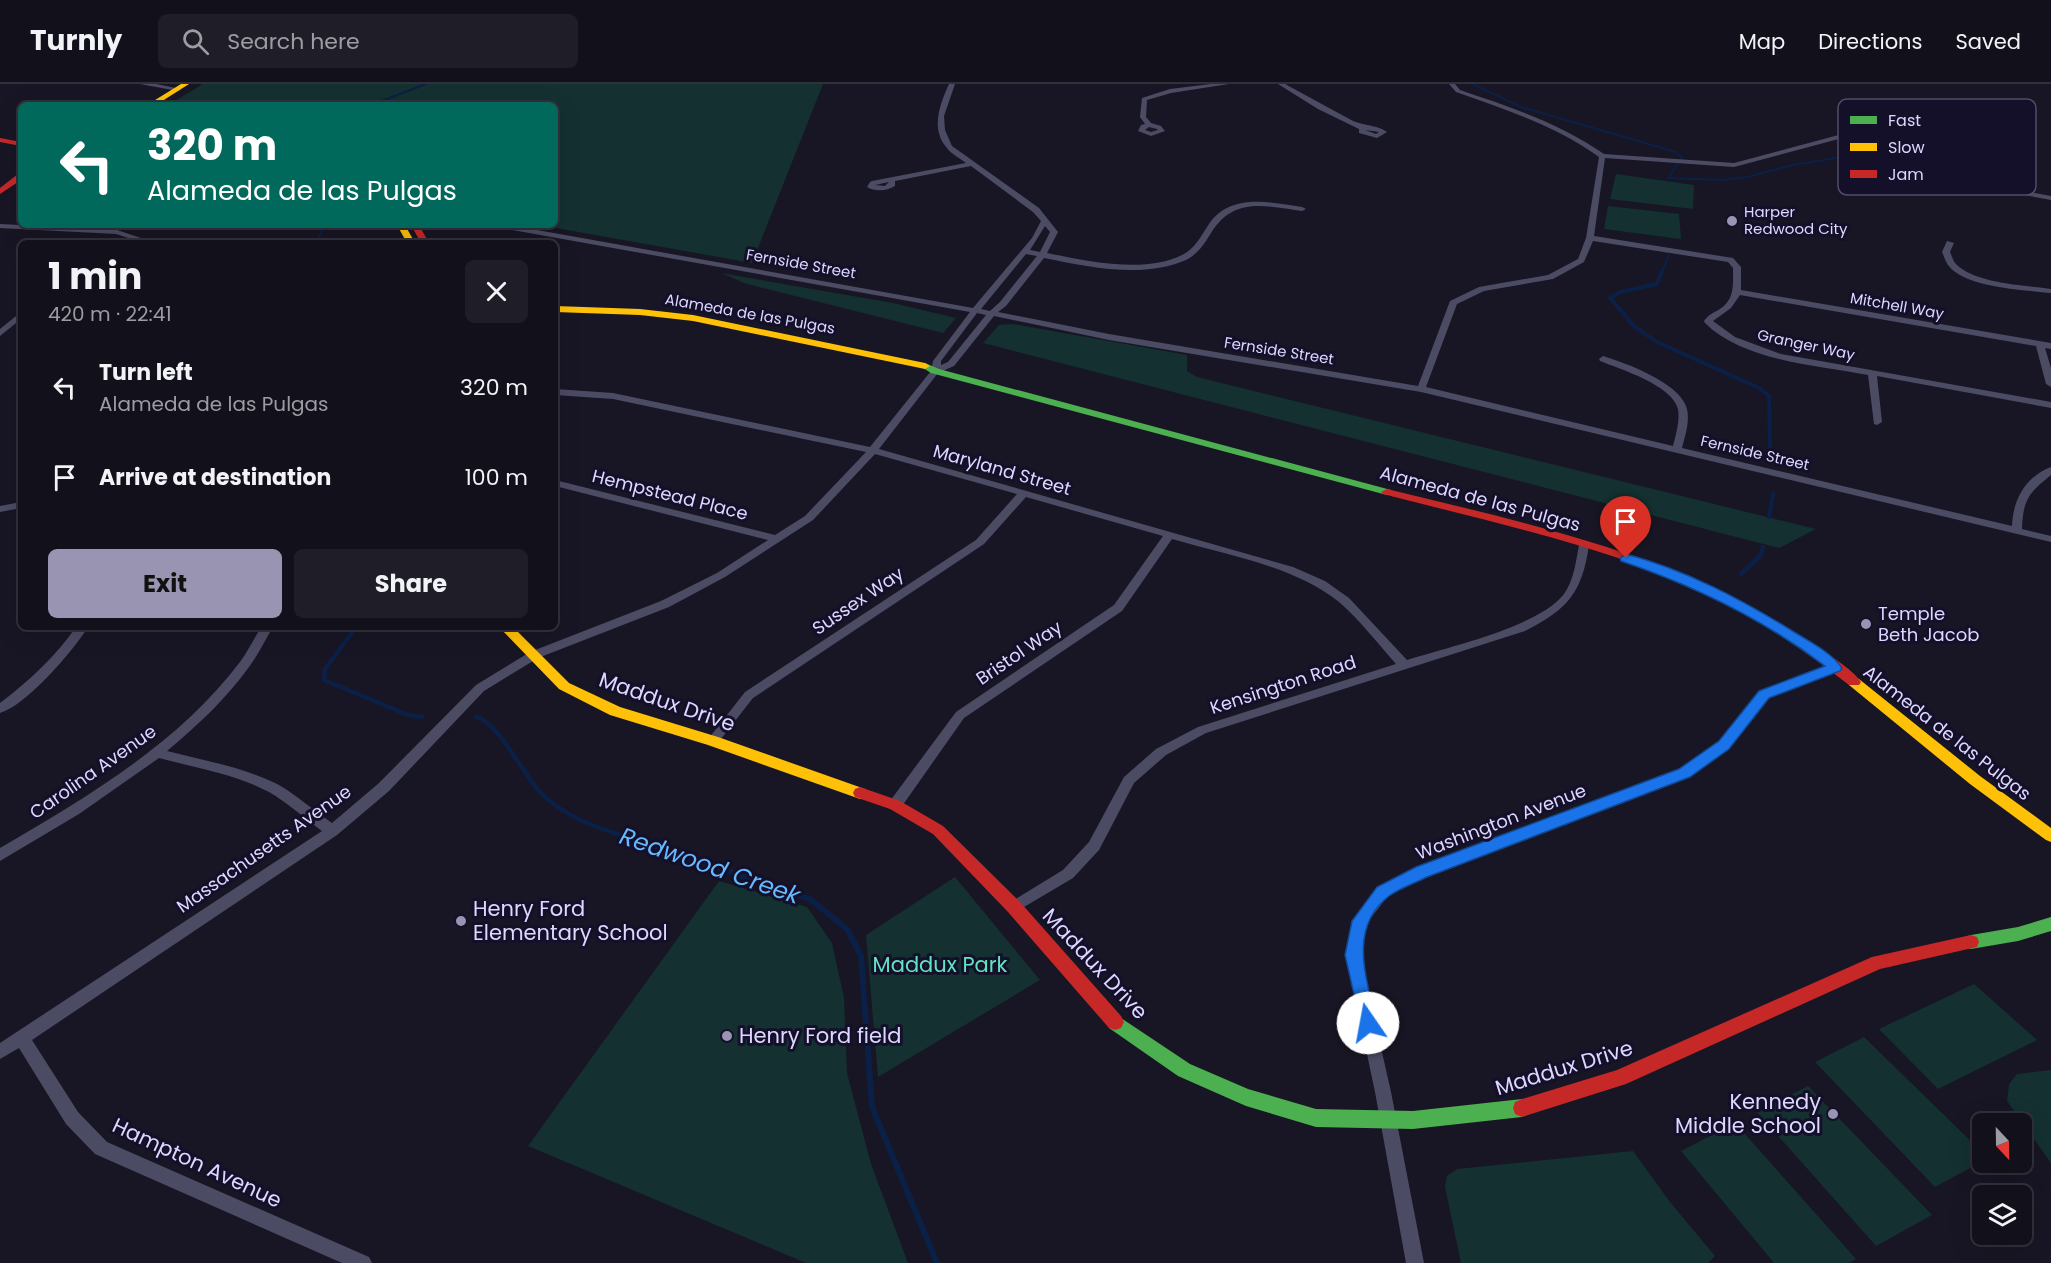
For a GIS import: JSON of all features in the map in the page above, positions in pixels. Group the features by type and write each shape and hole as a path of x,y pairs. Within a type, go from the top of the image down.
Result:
{"main road":[{"path":"145,102 176,86"},
{"path":"155,102 176,86"},
{"path":"0,133 18,136"},
{"path":"0,140 18,143"},
{"path":"0,192 18,178"},
{"path":"0,206 18,192"},
{"path":"409,228 422,240"},
{"name":"Alameda de las Pulgas","path":"558,309 640,312 693,318 919,363 935,372"},
{"name":"Alameda de las Pulgas","path":"558,316 626,317 672,322 910,370 935,372 1584,545 1678,576 1712,591 1776,626 1835,668 2051,836"},
{"name":"Maddux Drive","path":"508,630 564,686 615,711 713,741 896,805 938,830 1014,907 1121,1028 1184,1070 1246,1097 1316,1118 1387,1121 1439,1119 1518,1109 1620,1078 1878,962 1941,947 2018,934 2051,924"}],"street":[{"path":"143,84 176,86"},
{"path":"952,84 938,124 949,147 1022,199 1045,220"},
{"path":"1149,125 1143,117 1144,99 1170,91 1226,84"},
{"path":"1281,84 1311,103 1363,128"},
{"path":"1452,84 1458,91 1584,141 1602,156 1734,165 1838,137"},
{"path":"1421,389 1453,303 1482,289 1550,277 1581,260 1590,238 1602,156"},
{"path":"892,182 970,164"},
{"path":"2035,195 2051,198"},
{"path":"1024,251 1136,267 1184,258 1199,248 1216,219 1231,209 1251,204 1302,209"},
{"name":"Massachusetts Avenue","path":"0,1052 332,831 384,787 480,688 534,656 666,604 721,575 809,518 873,450 935,372 938,361 983,300 1024,251 1045,220 1054,232 1042,255 951,364 935,372"},
{"path":"0,226 18,227"},
{"path":"47,228 117,231 130,240"},
{"name":"Fernside Street","path":"513,228 1200,353 1421,389 2051,539"},
{"path":"1590,238 1721,257 1737,267 1737,292"},
{"path":"1950,243 1947,252 1951,264 1966,273 1991,281 2051,291"},
{"name":"Mitchell Way","path":"1737,292 2051,346"},
{"name":"Granger Way","path":"1737,292 1735,301 1711,316 1708,321 1723,336 1780,356 2051,405"},
{"path":"0,333 18,318"},
{"path":"2040,344 2051,384"},
{"path":"1603,359 1636,372 1674,396 1682,406 1683,421 1677,449"},
{"path":"1872,373 1877,423"},
{"name":"Maryland Street","path":"558,392 613,396 873,450 1289,569 1321,584 1345,601 1403,664"},
{"path":"2017,531 2016,508 2021,495 2051,470"},
{"name":"Hempstead Place","path":"558,484 777,539"},
{"name":"Sussex Way","path":"713,741 749,695 980,542 1024,493"},
{"path":"0,509 18,506"},
{"name":"Bristol Way","path":"896,805 960,715 1118,608 1168,536"},
{"name":"Kensington Road","path":"1014,907 1068,874 1094,846 1129,780 1161,752 1202,730 1521,628 1544,617 1563,604 1569,595 1580,568 1584,545"},
{"path":"0,709 33,686 65,653 80,630"},
{"name":"Carolina Avenue","path":"0,855 72,813 158,753 215,698 256,650 266,630"},
{"name":"Washington Avenue","path":"1415,1263 1353,955 1360,921 1383,892 1422,872 1684,773 1724,745 1764,694 1835,668"},
{"path":"158,753 262,783 290,798 332,831"},
{"name":"Hampton Avenue","path":"22,1038 72,1118 102,1148 363,1263"}],"green space":[{"path":"203,84 823,84 752,263 556,228 558,228 558,102 173,102"},
{"path":"1616,174 1694,185 1693,209 1610,199"},
{"path":"1608,206 1679,214 1681,239 1604,229"},
{"path":"721,273 893,303 956,318 943,333 747,284"},
{"path":"1013,324 1187,355 1187,371 1197,377 1816,529 1779,548 983,343 999,325"},
{"name":"Maddux Park","path":"955,877 1040,980 878,1077 866,935"},
{"name":"Henry Ford field","path":"719,881 807,907 832,943 844,998 847,1073 871,1164 908,1263 806,1263 528,1146"},
{"path":"1974,984 2037,1040 1938,1089 1879,1029"},
{"path":"1864,1037 1972,1142 1972,1167 1935,1187 1815,1062"},
{"path":"2051,1070 2051,1163 2032,1136 2032,1113 2016,1113 2007,1101 2009,1084 2017,1074"},
{"path":"1808,1086 1932,1215 1876,1246 1757,1112"},
{"path":"1735,1123 1856,1259 1849,1263 1774,1263 1681,1151"},
{"path":"1633,1151 1670,1202 1715,1256 1708,1263 1461,1263 1445,1187 1447,1176 1457,1169"}],"waterway":[{"name":"Redwood Creek","path":"379,102 426,84"},
{"path":"1473,84 1521,107 1676,152 1682,158 1668,178 1723,180 1838,158"},
{"name":"Redwood Creek","path":"318,240 322,230 319,228"},
{"path":"1662,272 1669,255"},
{"path":"1662,271 1657,284 1620,292 1610,298 1633,325 1655,341 1759,388 1769,396 1770,452"},
{"path":"1769,517 1773,494"},
{"path":"1741,574 1760,556 1763,547"},
{"name":"Redwood Creek","path":"354,630 325,669 324,680 408,715 422,717"},
{"name":"Redwood Creek","path":"476,717 484,720 493,728 534,785 552,802 587,823 640,841"},
{"name":"Redwood Creek","path":"635,839 810,899 847,929 861,956 872,1107 937,1263"}],"traffic: fast":[{"path":"925,366 935,371 1387,492"},
{"path":"1971,942 2018,934 2051,924"},
{"path":"1115,1022 1184,1070 1246,1097 1316,1118 1413,1120 1522,1108"}],"traffic: slow":[{"path":"156,102 186,84"},
{"path":"403,228 409,240"},
{"path":"558,309 640,312 693,318 925,366"},
{"path":"508,630 564,686 615,711 713,741 860,793"},
{"path":"1854,682 1975,780 2051,836"}],"traffic: jam":[{"path":"0,140 18,143"},
{"path":"0,192 18,178"},
{"path":"417,228 423,240"},
{"path":"1387,492 1562,537 1648,564 1689,580 1762,617 1854,682"},
{"path":"860,793 895,805 938,830 1014,907 1115,1022"},
{"path":"1522,1108 1620,1078 1878,962 1971,942"}],"place":[{"name":"Harper Redwood City","path":"1732,221"},
{"name":"Temple Beth Jacob","path":"1866,624"},
{"name":"Henry Ford Elementary School","path":"461,921"},
{"name":"Henry Ford field","path":"727,1036"},
{"name":"Kennedy Middle School","path":"1833,1114"}],"route":[{"path":"1368,1023 1353,955 1360,921 1383,892 1422,872 1684,773 1724,745 1764,694 1835,668 1804,644 1747,609 1678,576 1626,558"}]}
